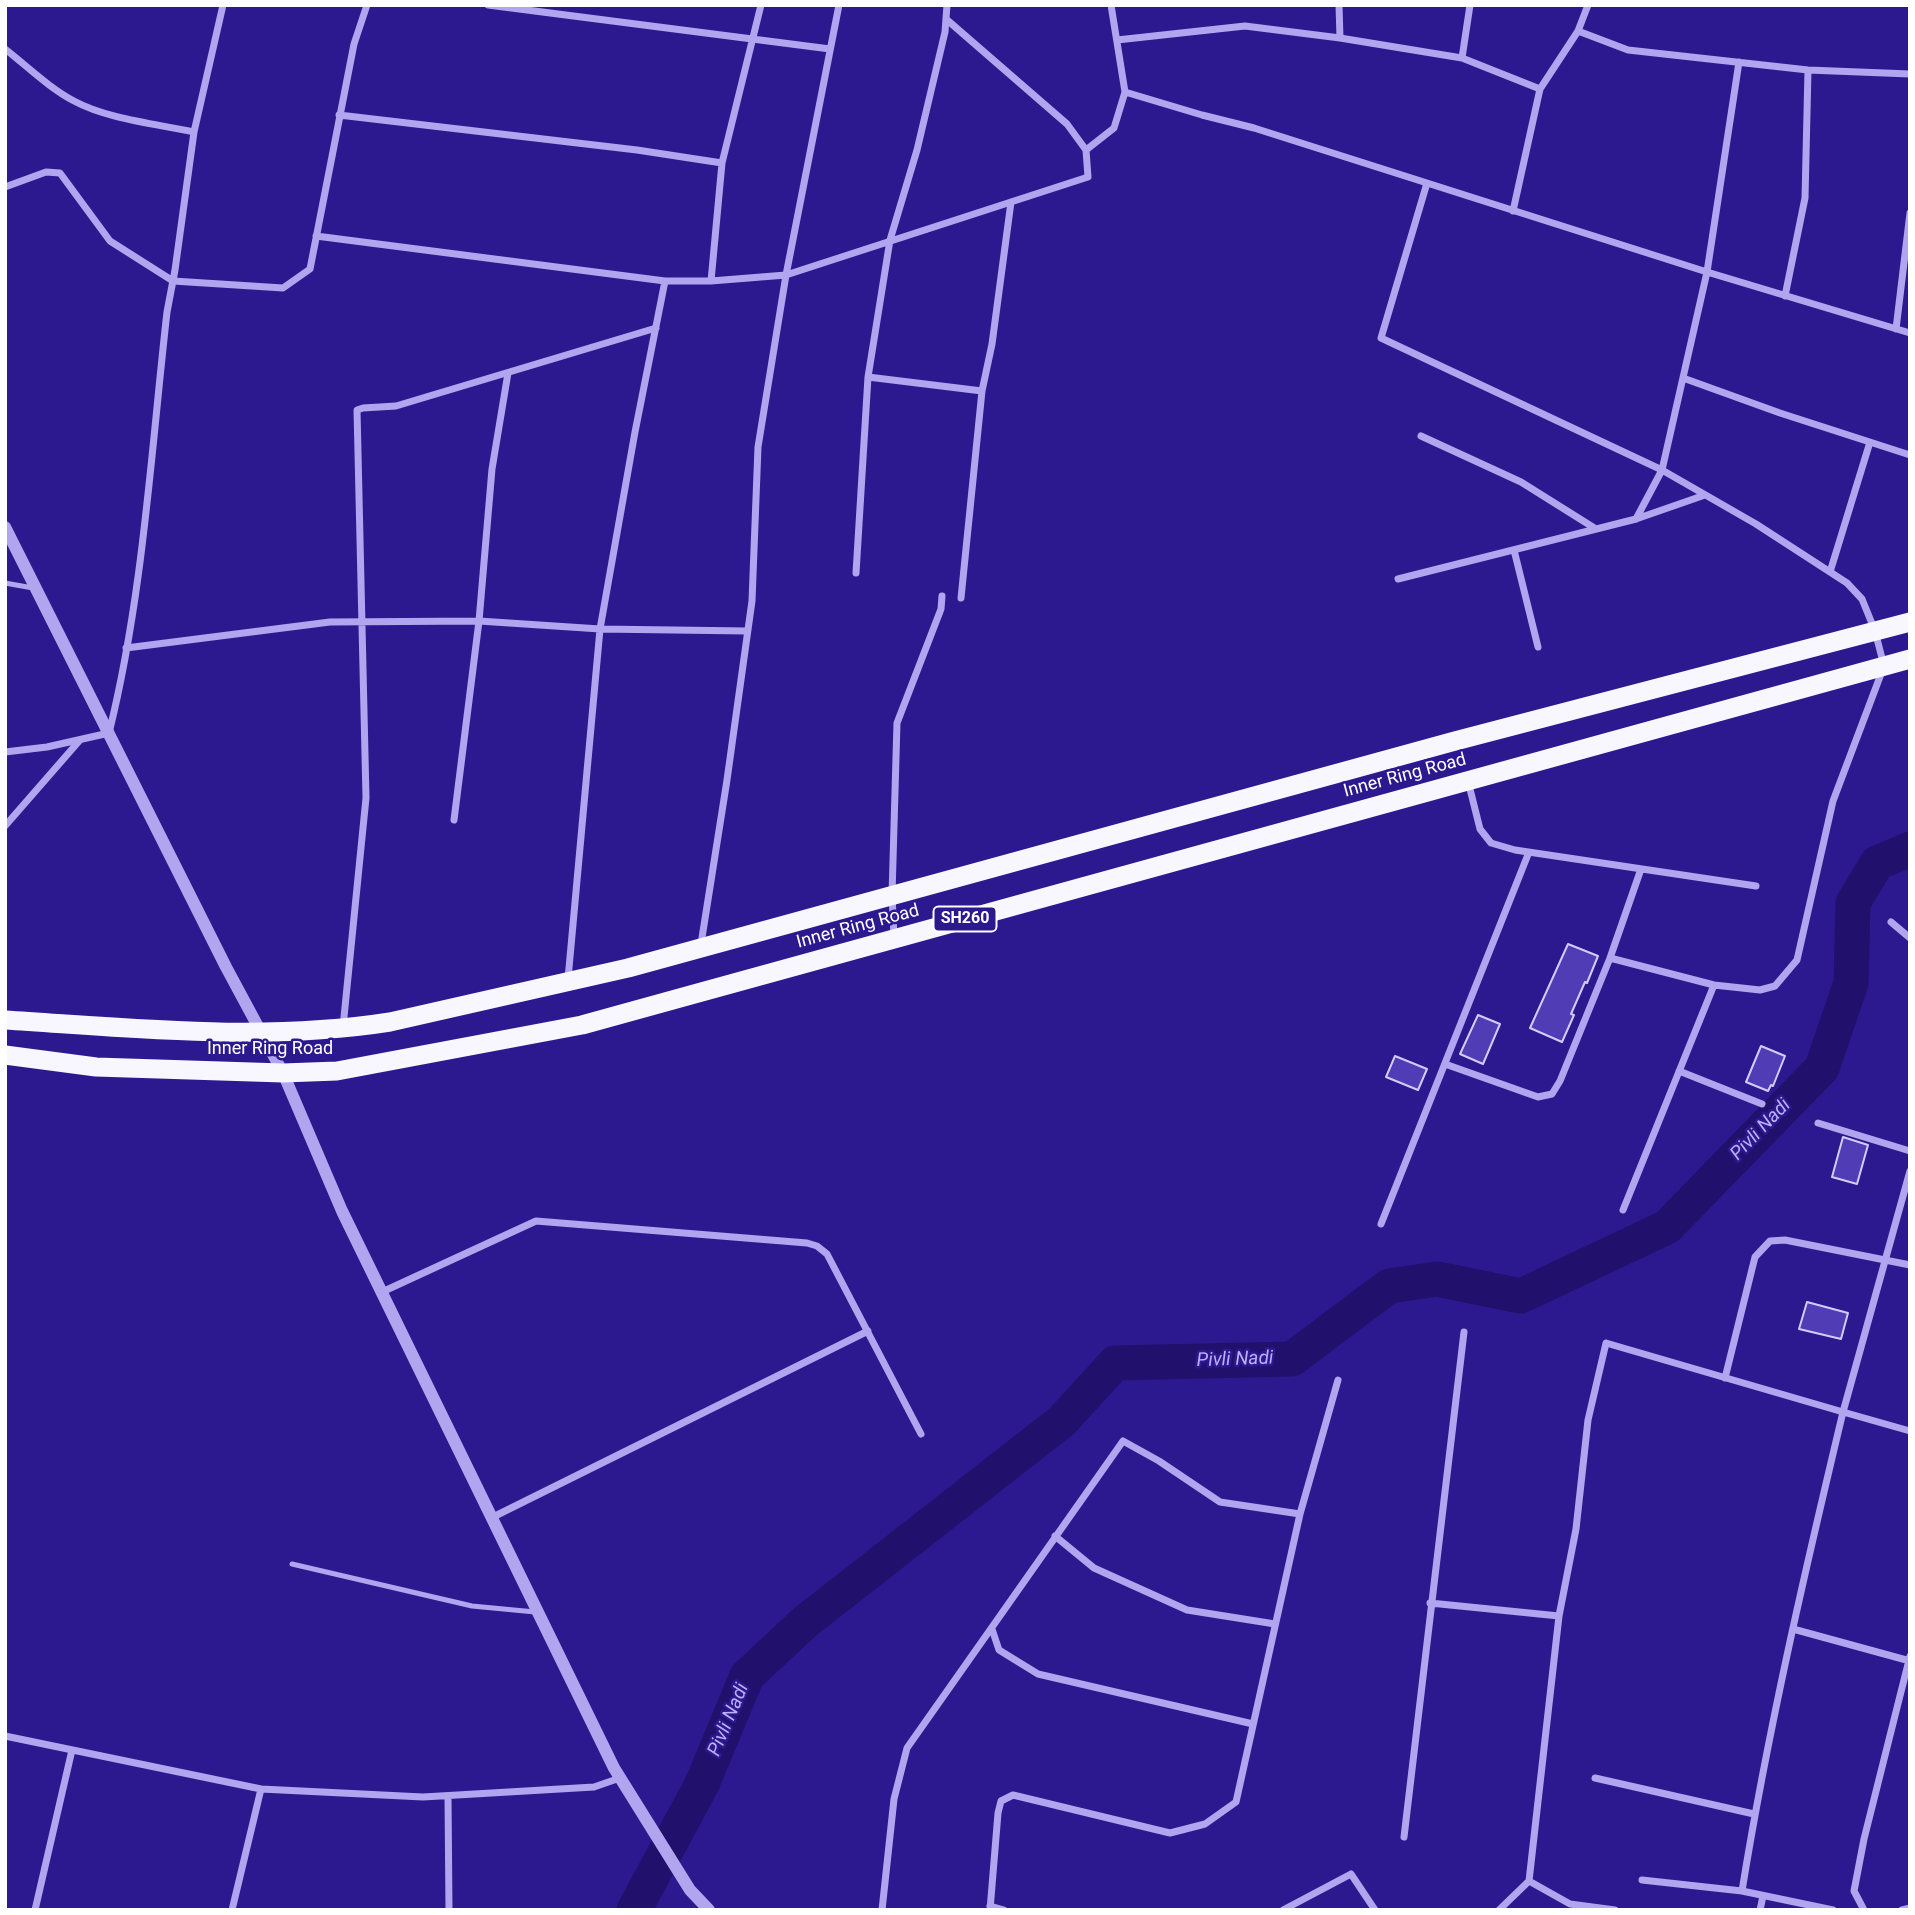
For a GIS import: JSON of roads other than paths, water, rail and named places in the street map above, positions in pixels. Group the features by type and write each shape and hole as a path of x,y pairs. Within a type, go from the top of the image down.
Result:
{"highway":[{"name":"Inner Ring Road","path":"5,1020 222,1033 342,1028 390,1022 567,982 700,948 1442,745 1910,622"},
{"name":"Inner Ring Road","path":"5,1055 96,1067 283,1073 337,1071 582,1025 1910,659"}],"street":[{"path":"109,733 127,648 167,312 194,132 223,5"},
{"path":"5,187 46,172 60,173 110,241 173,281 283,288 310,269 354,44 367,5"},
{"path":"488,5 830,49"},
{"path":"711,281 722,163 761,5"},
{"path":"700,948 752,601 758,447 786,275 839,5"},
{"path":"856,573 868,377 890,240 917,150 945,32 947,5"},
{"path":"1086,150 1114,128 1125,92 1111,5"},
{"path":"1339,5 1340,38"},
{"path":"1462,58 1470,5"},
{"path":"1513,211 1540,89 1578,32 1588,5"},
{"path":"316,236 665,281 711,281 786,275 1088,177 1086,150 1067,124 946,19"},
{"path":"1116,40 1245,26 1462,58 1540,89"},
{"path":"1578,32 1628,50 1808,70 1910,75"},
{"path":"5,49 76,103 97,111 194,132"},
{"path":"1636,519 1662,470 1707,272 1739,62"},
{"path":"1785,296 1805,198 1808,70"},
{"path":"1125,92 1254,128 1707,272 1910,333"},
{"path":"339,115 636,150 722,163"},
{"path":"1427,183 1381,338 1662,470 1756,524 1847,583 1862,599 1875,631 1884,666 1833,801 1797,960 1775,986 1760,990 1714,985 1610,958"},
{"path":"961,598 982,391 992,344 1011,202"},
{"path":"1896,329 1910,213"},
{"path":"567,982 600,629 665,281"},
{"path":"342,1028 366,798 357,410 396,406 656,328"},
{"path":"454,820 480,621 492,468 508,373"},
{"path":"868,377 982,391"},
{"path":"1683,378 1910,455"},
{"path":"1421,436 1521,482 1596,529"},
{"path":"1830,572 1870,442"},
{"path":"1398,579 1636,519 1705,495"},
{"path":"5,527 283,1073 342,1211 620,1778 690,1890 709,1910"},
{"path":"1514,550 1538,647"},
{"path":"894,938 892,895 897,723 940,609 942,596"},
{"path":"127,648 330,621 480,621 600,629 747,631"},
{"path":"5,752 47,747 109,733"},
{"path":"5,826 81,739"},
{"path":"1468,780 1480,829 1491,843 1529,852 1756,886"},
{"path":"1381,1224 1529,852"},
{"path":"1445,1064 1538,1097 1552,1094 1560,1081 1610,958 1641,869"},
{"path":"1891,922 1910,938"},
{"path":"1623,1210 1714,985"},
{"path":"1679,1070 1762,1104"},
{"path":"1818,1123 1910,1151"},
{"path":"1741,1891 1754,1814 1793,1629 1843,1412 1910,1171"},
{"path":"382,1292 536,1221 807,1243 817,1246 827,1254 921,1434"},
{"path":"1725,1378 1755,1257 1770,1241 1785,1240 1910,1265"},
{"path":"493,1517 868,1331"},
{"path":"1404,1837 1464,1332"},
{"path":"1499,1910 1529,1881 1559,1616 1576,1529 1588,1420 1606,1343 1910,1431"},
{"path":"1004,1910 991,1909 998,1813 1001,1801 1013,1795 1170,1833 1205,1824 1236,1802 1300,1514 1338,1380"},
{"path":"882,1910 894,1799 907,1748 1123,1441 1159,1461 1220,1502 1300,1514"},
{"path":"1055,1536 1094,1568 1187,1610 1275,1624"},
{"path":"1430,1604 1559,1616"},
{"path":"992,1629 999,1650"},
{"path":"1793,1629 1909,1660 1864,1839 1854,1891 1864,1910"},
{"path":"982,1644 999,1650 1038,1674 1253,1724"},
{"path":"5,1736 261,1789 423,1797 594,1787 620,1778"},
{"path":"35,1910 72,1750"},
{"path":"1595,1778 1754,1814"},
{"path":"232,1910 261,1789"},
{"path":"447,1796 449,1910"},
{"path":"1283,1910 1351,1874 1375,1910"},
{"path":"1642,1880 1741,1891 1833,1910"},
{"path":"1529,1881 1570,1907 1615,1910"},
{"path":"1760,1910 1763,1895"},
{"path":"1902,1910 1910,1908"}],"lane":[{"path":"5,583 36,589"},
{"path":"292,1564 472,1606 538,1612"}],"waterway":[{"name":"Pivli Nadi","path":"634,1910 702,1784 747,1676 805,1622 1062,1421 1115,1363 1292,1359 1389,1286 1437,1279 1521,1296 1667,1227 1822,1068 1851,983 1853,903 1877,863 1910,849"}]}
